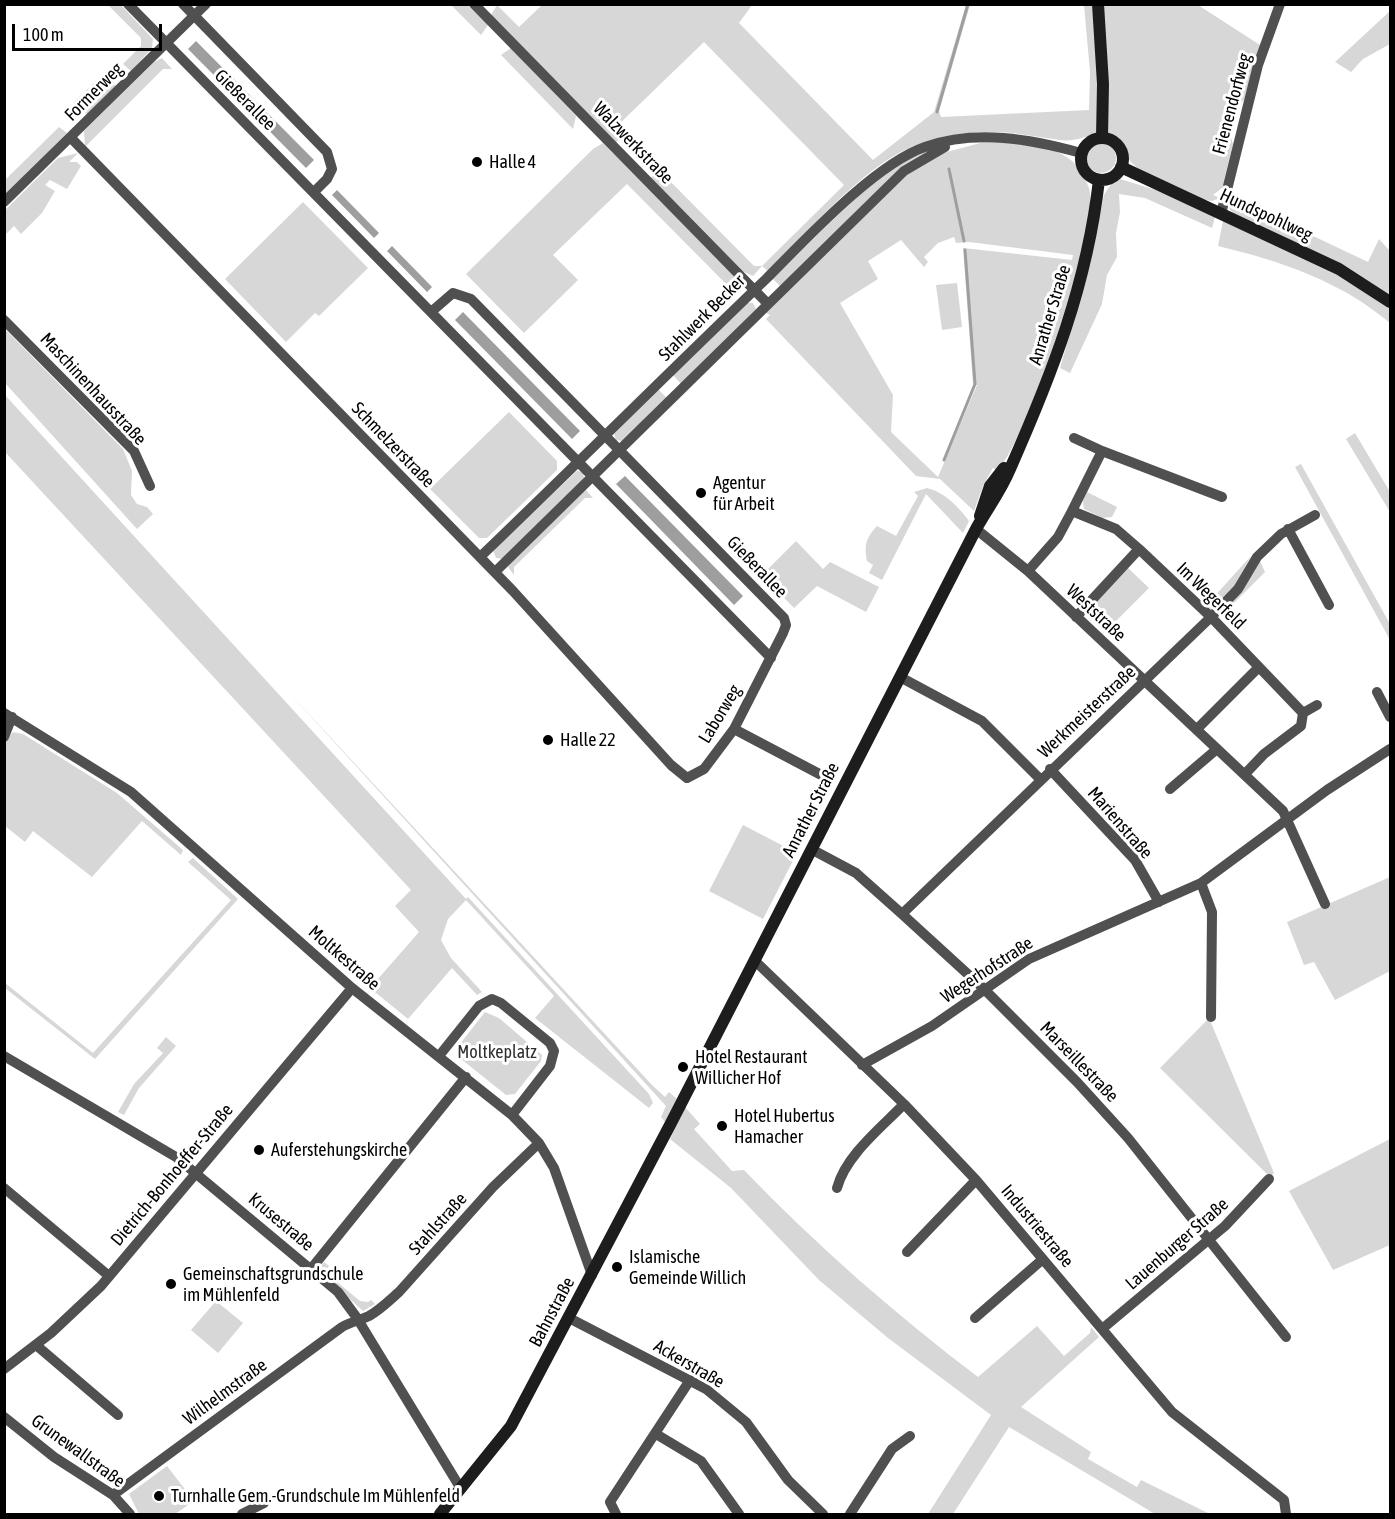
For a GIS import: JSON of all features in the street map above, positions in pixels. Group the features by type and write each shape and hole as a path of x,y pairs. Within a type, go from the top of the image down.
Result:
{"street":[{"name":"Gießerallee","path":"128,4 771,658 786,622 606,436 471,299 453,292 431,312"},
{"name":"Gießerallee","path":"183,4 327,152 332,169 314,192"},
{"name":"Formerweg","path":"4,202 206,4"},
{"name":"Walzwerkstraße","path":"474,4 768,304"},
{"path":"1098,4 1103,84 1102,137"},
{"name":"Frienendorfweg","path":"1221,214 1257,65 1280,4"},
{"name":"Stahlwerk Becker","path":"480,557 818,228 896,159 926,146 1000,136 1081,153"},
{"path":"1102,137 1115,142 1122,153 1121,167 1113,177 1099,180 1084,171 1081,153 1089,141 1102,137"},
{"name":"Schmelzerstraße","path":"71,138 495,572 671,765 687,778"},
{"name":"Stahlwerk Becker","path":"495,572 904,171 936,151 968,139"},
{"name":"Hundspohlweg","path":"1121,167 1343,271 1390,302"},
{"name":"Anrather Straße","path":"676,1113 978,526 985,517 1015,454 1052,372 1073,310 1092,230 1099,180"},
{"name":"Maschinenhausstraße","path":"4,320 134,451 150,486"},
{"path":"1074,438 1222,497"},
{"path":"1028,571 1058,537 1102,451"},
{"name":"Im Wegerfeld","path":"1072,511 1116,529 1139,549 1210,617 1303,713"},
{"name":"Werkmeisterstraße","path":"902,914 1238,589 1257,557 1288,529 1315,514"},
{"name":"Weststraße","path":"978,526 1245,774 1288,819 1325,904"},
{"path":"1288,529 1329,605"},
{"path":"1076,617 1139,549"},
{"name":"Laborweg","path":"687,778 704,769 734,729 771,658"},
{"path":"1197,729 1259,667"},
{"path":"900,677 982,721 1040,779"},
{"path":"1377,692 1390,717"},
{"path":"1245,774 1264,754 1301,726 1303,713 1317,705"},
{"name":"Moltkestraße","path":"4,737 8,715 131,792 352,988 512,1115 539,1143 554,1168 592,1275"},
{"path":"734,729 827,778"},
{"path":"1170,789 1217,749"},
{"name":"Wegerhofstraße","path":"862,1065 932,1026 983,988 1029,959 1201,883 1288,819 1390,749"},
{"name":"Marienstraße","path":"1050,770 1135,860 1159,902"},
{"name":"Marseillestraße","path":"811,849 856,873 902,914 983,988 1109,1115 1286,1337"},
{"path":"1201,883 1212,912 1211,1017"},
{"name":"Industriestraße","path":"754,960 904,1104 976,1180 1173,1413 1284,1500 1286,1515"},
{"name":"Dietrich-Bonhoeffer-Straße","path":"4,1370 79,1308 110,1276 195,1172 352,988"},
{"path":"439,1056 479,1006 490,999 501,1004 550,1042 554,1051 552,1063 512,1115"},
{"name":"Krusestraße","path":"4,1056 117,1120 176,1157 342,1297 461,1489"},
{"path":"311,1269 466,1077"},
{"path":"837,1188 840,1178 859,1152 904,1104"},
{"name":"Bahnstraße","path":"440,1515 511,1426 676,1113"},
{"name":"Stahlstraße","path":"357,1318 368,1317 399,1292 493,1187 539,1143"},
{"name":"Lauenburger Straße","path":"1102,1329 1209,1241 1242,1211 1269,1179"},
{"path":"907,1252 976,1180"},
{"path":"4,1188 110,1276"},
{"path":"975,1318 1043,1259"},
{"name":"Wilhelmstraße","path":"113,1495 357,1318"},
{"name":"Ackerstraße","path":"569,1318 706,1389 746,1422 788,1480 823,1515"},
{"path":"36,1345 118,1415"},
{"path":"616,1515 610,1502 690,1380"},
{"name":"Grunewallstraße","path":"4,1417 54,1457 113,1495 130,1515"},
{"path":"656,1434 700,1461 739,1515"},
{"path":"850,1515 892,1449 910,1436"},
{"path":"242,1515 264,1503"}],"green space":[{"path":"108,5 121,5 153,39 152,48 131,71 123,64 141,46 141,38"},
{"path":"451,5 467,5 488,25 481,35"},
{"path":"497,5 519,27 542,5 752,5 739,23 873,160 934,112 966,5 970,5 939,111 941,117 1089,110 1090,72 1084,5 1198,5 1260,45 1244,100 1238,106 1230,135 1233,144 1222,188 1213,195 1220,198 1212,201 1201,199 1148,175 1130,161 1120,141 1112,136 1099,135 1060,140 1001,132 953,135 927,141 903,151 875,168 827,211 768,271 762,266 844,185 704,42 617,126 624,134 616,143 491,15"},
{"path":"1390,11 1390,44 1363,59 1351,72 1335,62"},
{"path":"511,48 576,116 573,129 501,55"},
{"path":"162,58 172,69 163,69 85,147 84,131 154,62"},
{"path":"101,76 116,86 87,114 77,109 74,102"},
{"path":"59,127 67,133 5,195 5,180"},
{"path":"984,142 1017,143 1041,147 1053,150 1072,161 1089,188 1090,212 1085,247 1060,332 1027,416 998,471 993,468 983,486 974,511 940,479 916,476 766,319 770,315 766,313 908,173 943,153","holes":["954,237 956,243 969,242 1073,255 1072,260 963,248 973,384 977,385 938,477 891,432 893,395 840,303 878,279 868,261 901,240 924,267 928,262 924,257 938,243"]},
{"path":"603,143 737,279 741,289 731,299 732,290 627,184 553,255 578,280 524,333 466,274 593,149"},
{"path":"1101,143 1112,147 1116,158 1112,169 1101,173 1090,169 1086,158 1090,147"},
{"path":"928,152 900,169 780,286 772,278 857,197 900,161"},
{"path":"78,153 69,162 77,162 81,166 67,189 50,180 45,185 55,191 42,213 21,234 14,226 5,235 5,210 58,158"},
{"path":"659,170 754,266 762,266 753,276 742,271 651,178"},
{"path":"1120,179 1159,191 1215,217 1212,228 1145,198 1119,194 1117,257 1107,275 1102,304 1070,373 1060,368 1088,271 1104,195 1113,181"},
{"path":"1229,196 1368,262 1379,239 1390,251 1390,295 1347,267 1233,213 1229,208"},
{"path":"303,202 368,268 319,316 315,313 286,342 225,279"},
{"path":"1223,221 1333,271 1390,309 1390,323 1351,295 1309,274 1264,258 1218,246"},
{"path":"957,283 962,327 942,330 936,285"},
{"path":"746,303 753,303 756,309 681,384 673,375"},
{"path":"5,329 123,449 132,471 131,495 137,504 147,507 153,514 137,529 5,383"},
{"path":"658,389 667,398 622,441 616,440 614,434"},
{"path":"5,395 466,899 468,897 649,1094 653,1103 649,1108 535,1018 554,996 466,900 448,919 441,940 451,958 482,992 477,995 452,968 408,1019 370,988 419,932 395,906 411,890 5,452"},
{"path":"509,412 557,461 557,470 487,538 479,538 430,489"},
{"path":"1355,433 1390,492 1390,512 1346,439"},
{"path":"1301,464 1390,624 1390,640 1295,467"},
{"path":"577,471 583,472 584,478 503,559 496,558 493,550"},
{"path":"927,488 956,505 969,521 963,533 926,494 882,580 869,573 873,565 867,561 866,550 870,534 877,526 896,536 918,496 914,492"},
{"path":"586,490 593,498 585,498 514,567 514,575 508,567 512,560 578,495"},
{"path":"1087,492 1117,507 1112,517 1102,518 1084,509 1083,501"},
{"path":"796,541 823,569 830,562 879,587 866,612 817,586 794,608 762,575"},
{"path":"1251,556 1234,586 1211,609 1203,601 1211,600"},
{"path":"1260,561 1265,572 1220,617 1218,615"},
{"path":"1128,568 1149,588 1105,632 1087,616 1087,609"},
{"path":"283,686 652,1085 665,1097 669,1092 677,1099 665,1122 661,1117 666,1106"},
{"path":"13,732 23,734 117,793 183,850 181,855 142,821 92,877 33,831 25,842 5,826 4,748 7,738"},
{"path":"743,825 797,853 763,919 709,891"},
{"path":"193,858 238,899 95,1059 5,988 5,983 93,1053 231,900 188,862"},
{"path":"1390,877 1390,971 1335,1000 1314,962 1304,965 1287,922"},
{"name":"Moltkeplatz","path":"485,1012 499,1018 542,1055 541,1061 515,1094 506,1095 461,1059 456,1049"},
{"path":"1209,1018 1274,1173 1270,1177 1160,1068"},
{"path":"166,1037 176,1046 139,1088 124,1115 118,1112 134,1084 163,1053 157,1048"},
{"path":"685,1107 700,1124 694,1129 732,1171 744,1170 857,1278 978,1377 1037,1326 1064,1356 1090,1333 1091,1327 1099,1337 1021,1407 1091,1452 1088,1459 1137,1487 1141,1480 1210,1514 1155,1514 1009,1427 953,1514 928,1514 991,1415 888,1338 819,1280 731,1188 670,1139"},
{"path":"1390,1139 1390,1245 1333,1270 1289,1191"},
{"path":"324,1262 329,1266 325,1272 360,1301 371,1300 375,1304 363,1311 322,1274 321,1267"},
{"path":"216,1301 243,1323 218,1353 191,1330"},
{"path":"167,1466 194,1501 175,1514 139,1514 129,1494"}],"shaded area":[{"path":"196,41 314,160 306,168 188,49"},
{"path":"337,190 379,233 374,238 332,195"},
{"path":"392,246 432,287 427,292 387,251"},
{"path":"463,312 580,431 572,439 455,320"},
{"path":"625,476 743,596 734,605 616,484"}],"waterway":[{"path":"937,112 968,4"},
{"path":"949,169 964,241"},
{"path":"944,460 975,384 965,250"}],"place":[{"name":"Halle 4","path":"477,162"},
{"name":"Agentur für Arbeit","path":"701,493"},
{"name":"Halle 22","path":"548,740"},
{"name":"Hotel Restaurant Willicher Hof","path":"683,1067"},
{"name":"Hotel Hubertus Hamacher","path":"722,1126"},
{"name":"Auferstehungskirche","path":"259,1150"},
{"name":"Islamische Gemeinde Willich","path":"617,1267"},
{"name":"Gemeinschaftsgrundschule im Mühlenfeld","path":"171,1284"},
{"name":"Turnhalle Gem.-Grundschule Im Mühlenfeld","path":"159,1496"}]}
